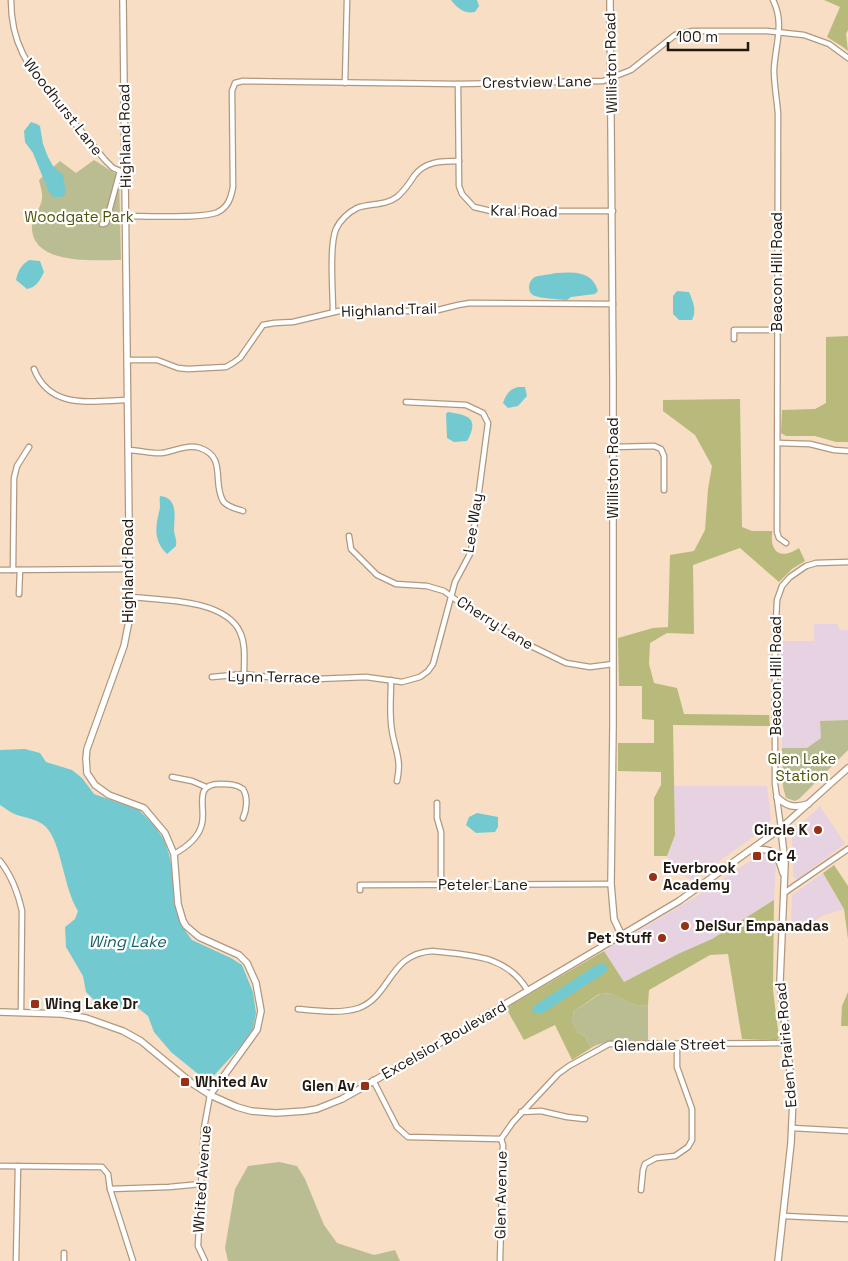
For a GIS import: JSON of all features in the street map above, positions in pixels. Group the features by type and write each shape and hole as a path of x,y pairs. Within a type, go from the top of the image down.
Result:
{"main road":[{"name":"Highland Road","path":"123,0 122,172 125,216 129,569 131,596 130,616 124,646 87,749 86,765 90,780 101,791 137,804 149,812 165,833 174,854 178,904 183,921 192,933 243,958 252,975 260,1004 260,1024 253,1038 210,1095"},
{"name":"Williston Road","path":"610,0 614,447 611,884 614,919 621,934"},
{"name":"Excelsior Boulevard","path":"0,1012 62,1014 86,1018 123,1031 147,1045 193,1084 210,1095 251,1110 288,1113 305,1111 330,1104 428,1050 685,897 781,828 848,768"},
{"path":"777,797 791,807 810,804"},
{"name":"Eden Prairie Road","path":"778,1261 784,1216 793,1098 780,981 785,880 781,828"},
{"path":"750,850 766,849 775,853 779,858 785,880"}],"street":[{"name":"Woodhurst Lane","path":"11,0 15,36 26,61 105,160 113,168 122,172"},
{"path":"345,83 346,0"},
{"name":"Beacon Hill Road","path":"773,0 780,17 774,72 778,114 777,532 779,538 786,543"},
{"name":"Crestview Lane","path":"125,216 212,215 225,207 230,201 233,187 232,91 235,83 458,84 603,81 631,70 676,35 684,32 726,30 804,35 830,44 848,58"},
{"name":"Kral Road","path":"458,84 458,177 462,194 474,207 483,210 613,211"},
{"path":"333,312 333,246 336,228 341,221 347,214 363,206 380,204 395,199 418,172 430,164 440,161 458,161"},
{"path":"102,224 106,224 122,172"},
{"name":"Highland Trail","path":"127,360 157,360 178,368 188,369 226,366 233,364 240,358 263,325 293,322 333,312 434,311 458,304 613,304"},
{"path":"734,339 734,330 778,330"},
{"path":"34,369 43,386 58,397 77,401 127,400"},
{"name":"Lee Way","path":"366,677 402,682 412,681 428,672 436,656 455,582 471,552 473,540 479,481 488,423 483,413 466,405 406,402"},
{"path":"778,443 810,444 834,450 848,451"},
{"path":"614,447 654,446 661,449 664,456 664,490"},
{"path":"12,570 14,478 17,466 28,447"},
{"path":"128,450 156,453 192,447 207,452 216,460 220,492 224,501 229,506 243,512"},
{"name":"Cherry Lane","path":"348,536 351,549 377,575 396,584 434,587 444,591 467,608 533,647 566,663 590,667 613,664"},
{"name":"Beacon Hill Road","path":"781,828 775,784 776,607 782,586 790,577 806,566 848,562"},
{"path":"0,570 129,569"},
{"path":"19,594 20,570"},
{"path":"131,596 198,605 220,612 226,616 237,626 242,640 244,674"},
{"name":"Lynn Terrace","path":"212,677 244,674 301,680 366,677"},
{"path":"391,680 392,732 400,759 400,770 397,780"},
{"path":"172,777 199,783 206,787"},
{"path":"174,854 190,843 200,829 202,824 203,794 206,787 214,784 233,784 243,789 246,797 246,810 243,818"},
{"path":"437,803 437,818 441,832 442,884"},
{"path":"784,893 848,849"},
{"path":"0,861 14,882 22,911 21,1012"},
{"name":"Peteler Lane","path":"360,890 360,886 442,884 611,884"},
{"path":"298,1009 343,1011 361,1007 376,995 406,959 424,951 491,959 509,969 528,991"},
{"name":"Glendale Street","path":"501,1140 522,1112 558,1074 609,1044 787,1043"},
{"path":"641,1190 642,1170 646,1164 656,1158 676,1156 688,1147 692,1140 692,1109 677,1067 677,1044"},
{"name":"Glen Avenue","path":"373,1080 398,1127 408,1136 501,1140 503,1145 500,1261"},
{"name":"Whited Avenue","path":"205,1261 198,1246 204,1128 210,1095"},
{"path":"522,1112 541,1111 585,1119"},
{"path":"792,1128 848,1131"},
{"path":"0,1166 102,1167 108,1174 110,1189 133,1261"},
{"path":"16,1261 18,1166"},
{"path":"110,1189 201,1184"},
{"path":"784,1216 848,1218"},
{"path":"64,1253 64,1261"}],"shaded area":[{"path":"814,624 837,624 840,630 848,630 848,720 821,721 821,738 807,748 782,748 780,641 814,641"},
{"path":"674,786 767,786 771,820 765,828 693,880 680,874 667,856 675,835"},
{"path":"820,806 845,844 798,879 795,879 793,875 792,833"},
{"path":"762,853 771,855 776,861 774,900 712,939 624,982 604,951 694,898"},
{"path":"823,873 844,909 822,916 810,924 791,923 792,895"}],"green space":[{"path":"824,0 848,0 848,30 846,34 848,51 827,37 840,7"},
{"name":"Woodgate Park","path":"94,160 119,176 121,260 65,258 52,254 41,247 34,238 32,224 42,197 39,180 60,161 76,173"},
{"path":"848,336 848,442 836,442 815,436 786,436 781,433 782,410 815,409 826,403 826,337"},
{"path":"740,399 742,527 752,531 772,531 772,544 776,551 786,554 799,548 805,561 792,569 779,582 740,548 693,565 694,634 667,633 650,643 649,664 654,683 677,688 684,714 769,715 770,726 673,725 675,835 667,856 654,856 654,798 661,785 661,772 618,771 618,743 654,743 654,720 642,719 642,686 619,686 618,638 653,628 668,627 670,555 694,551 705,530 712,466 695,435 663,411 663,400"},
{"name":"Glen Lake Station","path":"848,720 848,750 799,799 795,801 786,798 783,787 782,748 807,748 821,738 820,721"},
{"path":"834,865 848,886 848,939 844,909 823,873"},
{"path":"774,900 773,990 779,1038 776,1040 742,1039 728,954 710,955 649,990 648,1005 638,1006 611,993 599,994 574,1011 572,1021 578,1033 585,1036 591,1048 572,1060 555,1025 524,1040 506,1008 604,951 624,982 712,939"},
{"path":"848,992 848,1026 841,1026 842,1006"},
{"path":"612,993 638,1006 648,1005 648,1040 611,1041 591,1048 585,1036 578,1033 572,1021 574,1011 600,994"},
{"path":"279,1162 297,1166 305,1179 324,1225 337,1243 374,1255 395,1250 400,1261 228,1261 225,1248 235,1189 248,1166"}],"water":[{"path":"451,0 477,0 479,6 475,12 467,12 458,8"},
{"path":"31,122 40,126 43,144 48,157 53,166 63,175 66,193 62,197 53,197 48,190 33,153 25,142 24,131"},
{"path":"29,260 40,261 44,272 36,285 27,289 16,280 20,268"},
{"path":"555,273 575,273 587,276 595,284 598,291 595,294 571,297 567,300 539,297 530,293 529,284 532,279 537,276"},
{"path":"677,291 689,292 694,310 692,320 679,320 673,314 673,296"},
{"path":"518,387 525,387 527,396 518,406 508,408 503,403 505,397 509,392"},
{"path":"448,412 466,416 470,419 472,427 467,441 454,442 447,438 446,414"},
{"path":"160,496 170,500 175,514 174,531 176,546 167,554 160,544 157,534"},
{"name":"Wing Lake","path":"25,749 40,753 46,762 72,770 82,778 94,794 139,810 154,825 164,840 173,874 176,909 181,925 192,940 242,965 253,992 256,1013 253,1029 241,1046 208,1082 171,1052 154,1032 148,1016 138,1008 119,1008 98,1004 86,992 83,976 66,947 65,927 75,919 78,911 69,890 56,844 46,827 39,822 15,814 0,805 0,750"},
{"path":"477,813 498,817 498,827 495,832 476,833 466,825 469,817"},
{"path":"605,964 606,972 543,1013 534,1014 532,1009 534,1006 596,965"}],"place":[{"name":"Circle K","path":"818,830"},
{"name":"Cr 4","path":"757,856"},
{"name":"Everbrook Academy","path":"653,877"},
{"name":"DelSur Empanadas","path":"685,926"},
{"name":"Pet Stuff","path":"662,938"},
{"name":"Wing Lake Dr","path":"35,1004"},
{"name":"Whited Av","path":"185,1082"},
{"name":"Glen Av","path":"365,1086"}]}
